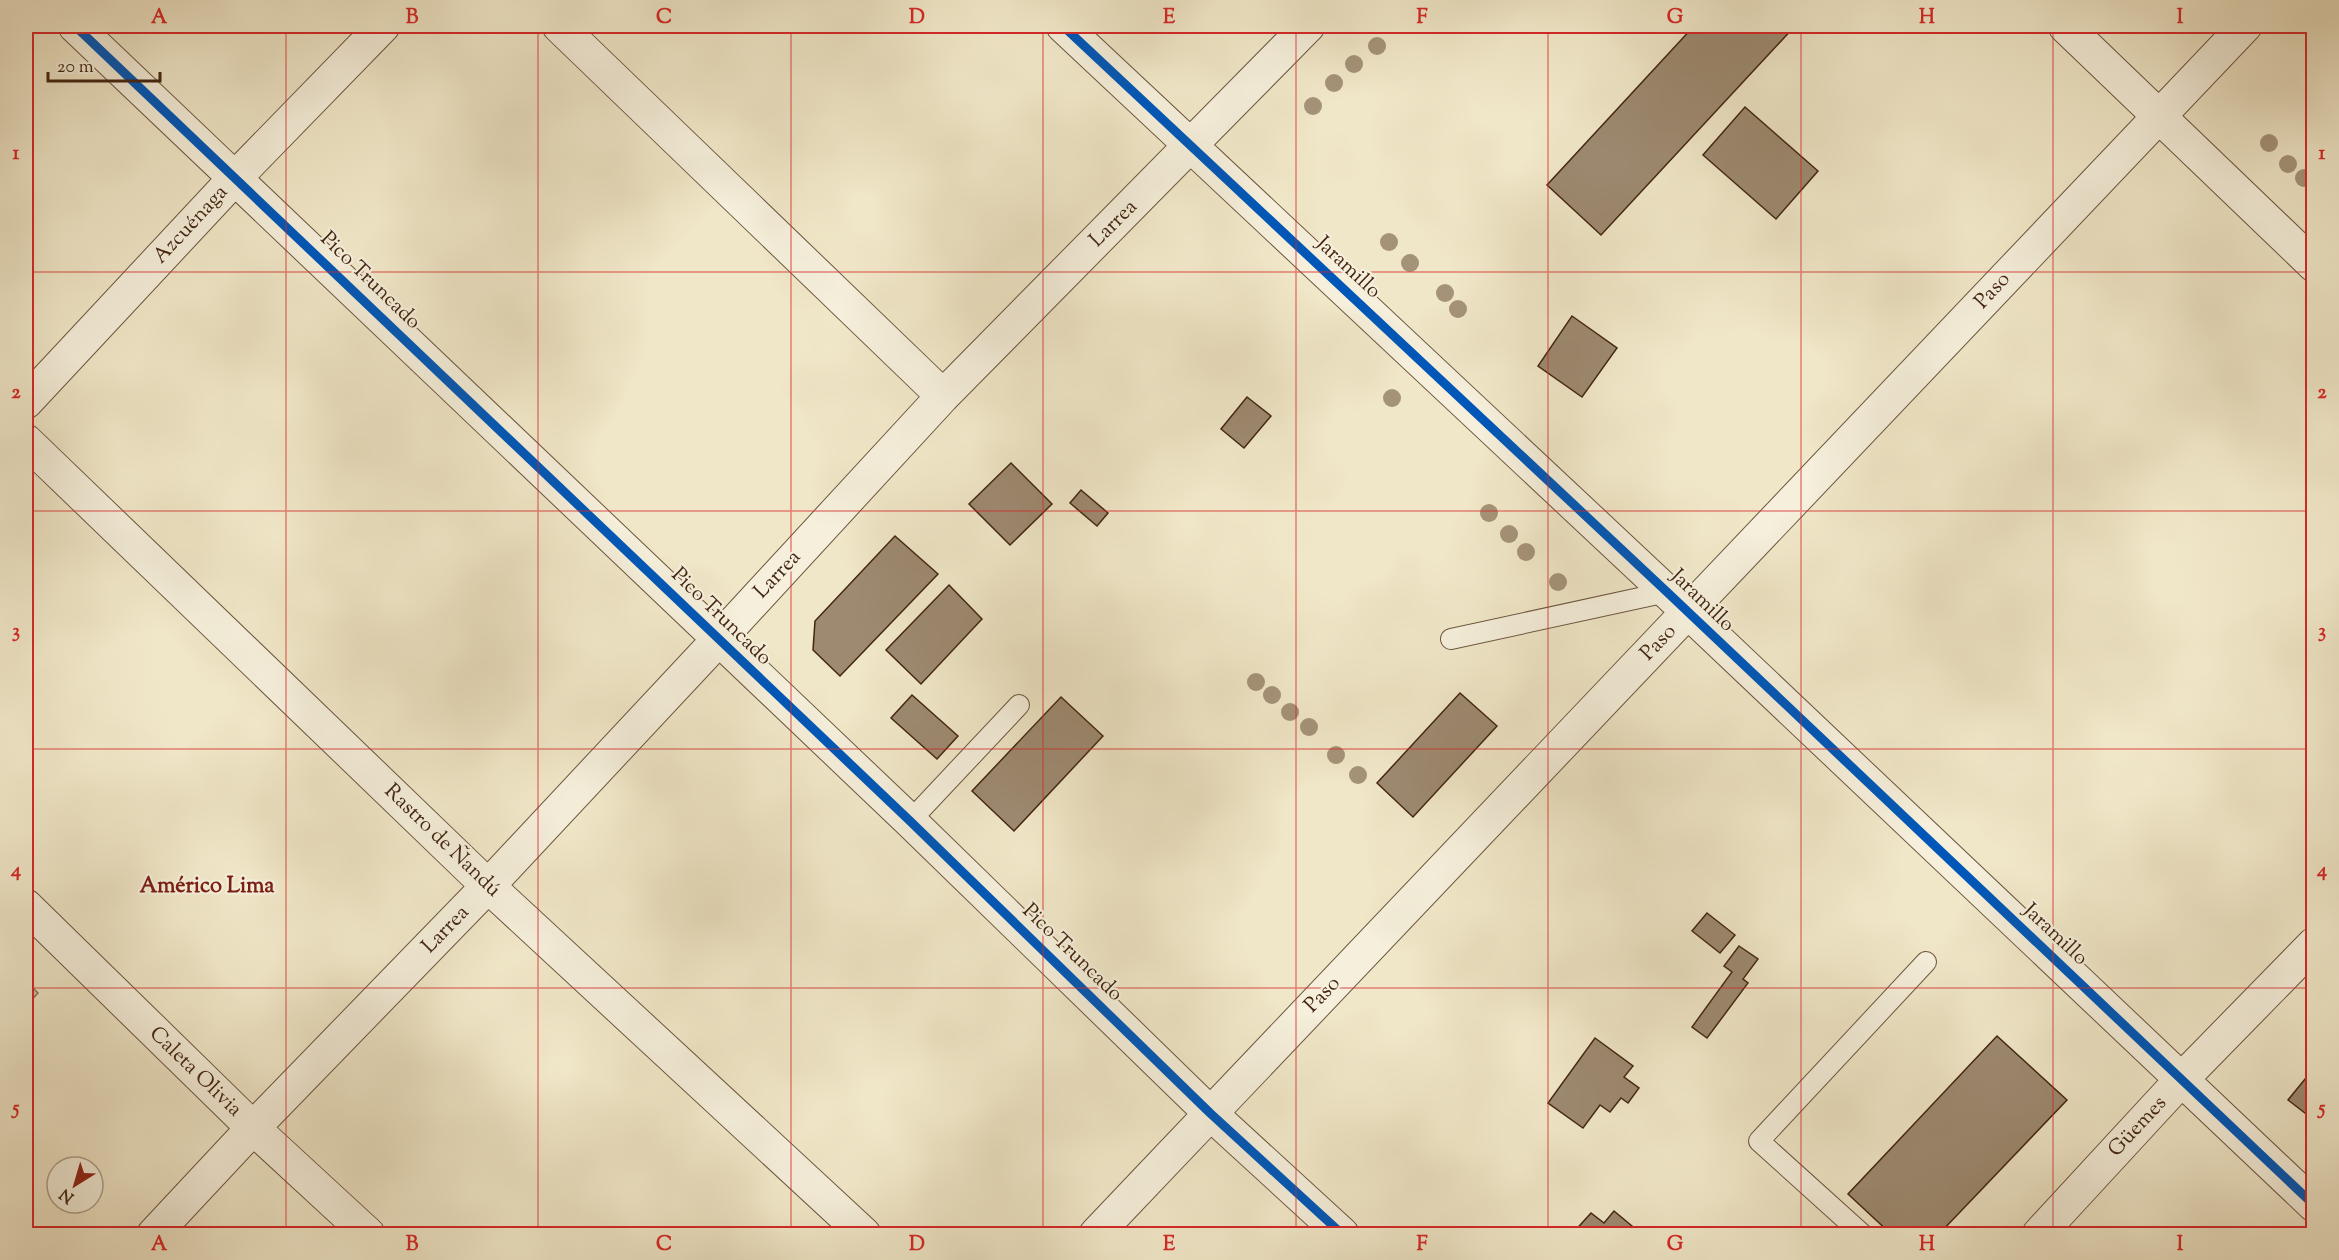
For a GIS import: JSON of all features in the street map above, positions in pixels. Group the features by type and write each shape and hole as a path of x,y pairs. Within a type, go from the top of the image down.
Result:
{"street":[{"name":"Pico Truncado","path":"75,26 910,820 1210,1113 1342,1234"},
{"name":"Azcuénaga","path":"26,402 236,177 383,26"},
{"path":"559,26 943,396"},
{"name":"Jaramillo","path":"1063,26 2313,1205"},
{"name":"Larrea","path":"154,1234 253,1128 488,886 943,396 1308,26"},
{"path":"2065,26 2160,115 2313,265"},
{"name":"Paso","path":"1096,1234 1210,1113 1677,603 2160,115 2245,26"},
{"name":"Rastro de Ñandú","path":"26,441 488,886 864,1234"},
{"name":"Caleta Olivia","path":"26,906 253,1128 368,1234"},
{"name":"Güemes","path":"2040,1234 2182,1079 2313,944"}],"lane":[{"path":"1451,639 1677,603"},
{"path":"910,820 1019,705"},
{"path":"1862,1234 1759,1141 1926,962"}],"shaded area":[{"path":"26,981 38,993 26,1006"}],"building":[{"path":"1694,26 1795,26 1601,235 1547,185"},
{"path":"1745,107 1818,171 1776,219 1703,155"},
{"path":"1572,316 1617,348 1582,397 1538,366"},
{"path":"1247,397 1271,416 1244,448 1221,429"},
{"path":"1011,463 1052,504 1010,545 969,504"},
{"path":"1081,490 1108,513 1097,526 1070,503"},
{"path":"895,536 938,574 840,676 813,650 815,621"},
{"path":"949,585 982,619 921,684 886,650"},
{"path":"1460,693 1497,726 1413,817 1377,783"},
{"path":"912,695 958,736 937,759 891,718"},
{"path":"1061,697 1103,736 1014,831 972,791"},
{"path":"1707,913 1735,935 1720,953 1692,931"},
{"path":"1739,946 1758,959 1743,979 1748,983 1707,1038 1692,1027 1732,972 1724,966"},
{"path":"1997,1036 2067,1100 1939,1234 1891,1234 1848,1194"},
{"path":"1595,1038 1633,1066 1624,1077 1639,1088 1628,1103 1621,1098 1610,1112 1600,1105 1583,1128 1548,1103"},
{"path":"2314,1068 2314,1120 2288,1100"},
{"path":"1614,1211 1638,1231 1635,1234 1572,1234 1591,1213 1604,1223"}],"cycle path":[{"path":"75,26 910,821 1210,1113 1342,1234"},
{"path":"1063,26 1667,592 2314,1205"}],"district":[{"name":"Américo Lima","path":"207,887"}]}
